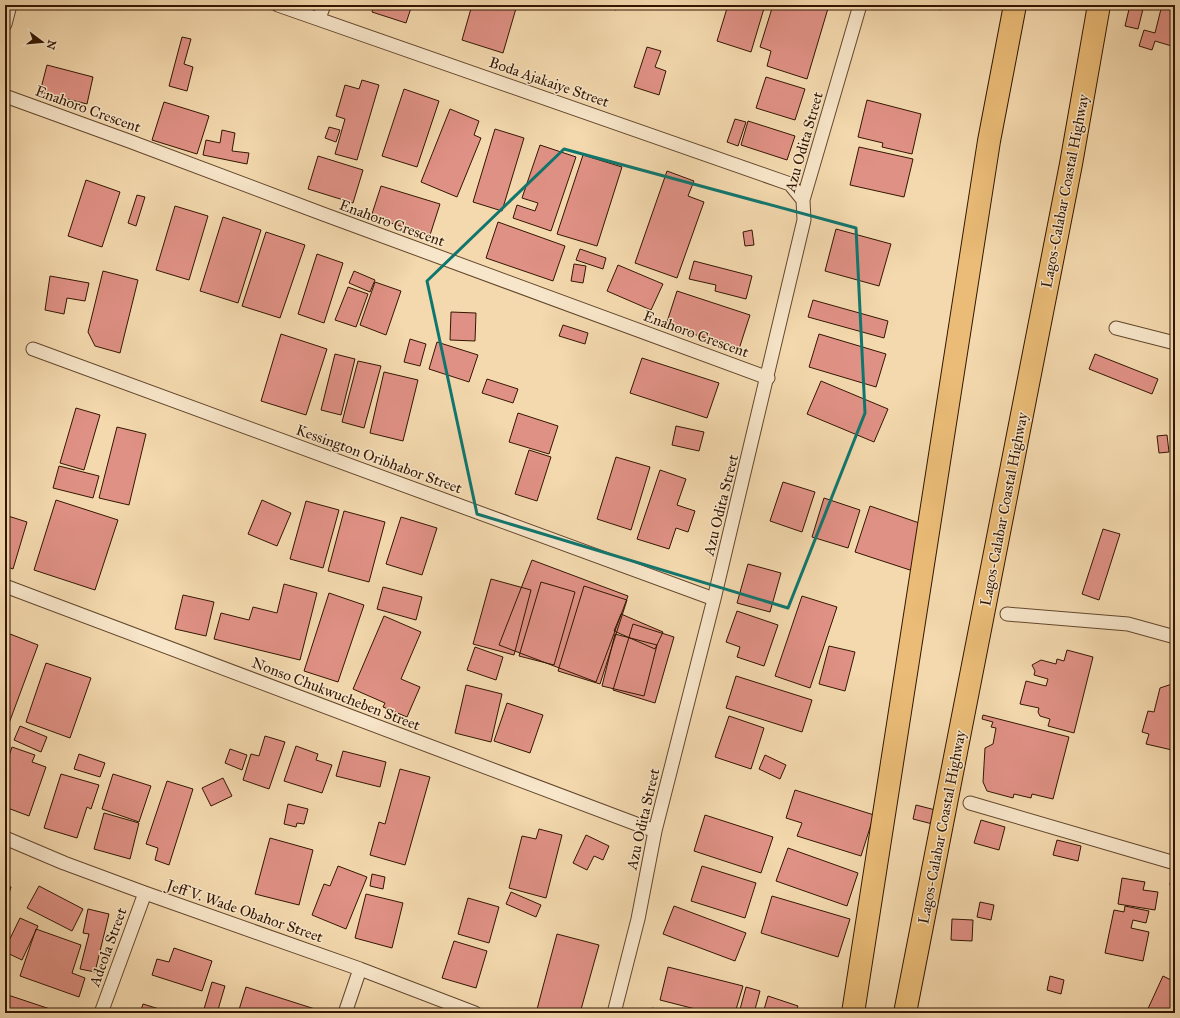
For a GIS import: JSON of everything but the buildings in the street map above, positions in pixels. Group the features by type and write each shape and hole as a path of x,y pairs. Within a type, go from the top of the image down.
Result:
{"highway":[{"path":"853,1013 989,141 1015,5"},
{"name":"Lagos-Calabar Coastal Highway","path":"905,1013 1071,164 1099,5"}],"street":[{"path":"5,24 10,5"},
{"name":"Boda Ajakaiye Street","path":"278,5 319,18 790,184 803,200"},
{"path":"319,18 324,5"},
{"name":"Azu Odita Street","path":"614,1013 638,919 655,831 768,378 804,220 803,200 860,5"},
{"name":"Enahoro Crescent","path":"5,96 768,378"},
{"path":"1116,328 1175,343"},
{"name":"Kessington Oribhabor Street","path":"33,349 714,599"},
{"name":"Nonso Chukwucheben Street","path":"5,586 655,831"},
{"path":"1007,614 1128,624 1175,637"},
{"path":"970,803 1175,863"},
{"name":"Jeff V. Wade Obahor Street","path":"5,838 64,863 360,969 475,1013"},
{"name":"Adeola Street","path":"101,1013 145,893"},
{"path":"345,1013 360,969"}],"highlighted area":[{"path":"564,149 856,228 865,413 788,608 477,514 427,281"}]}
